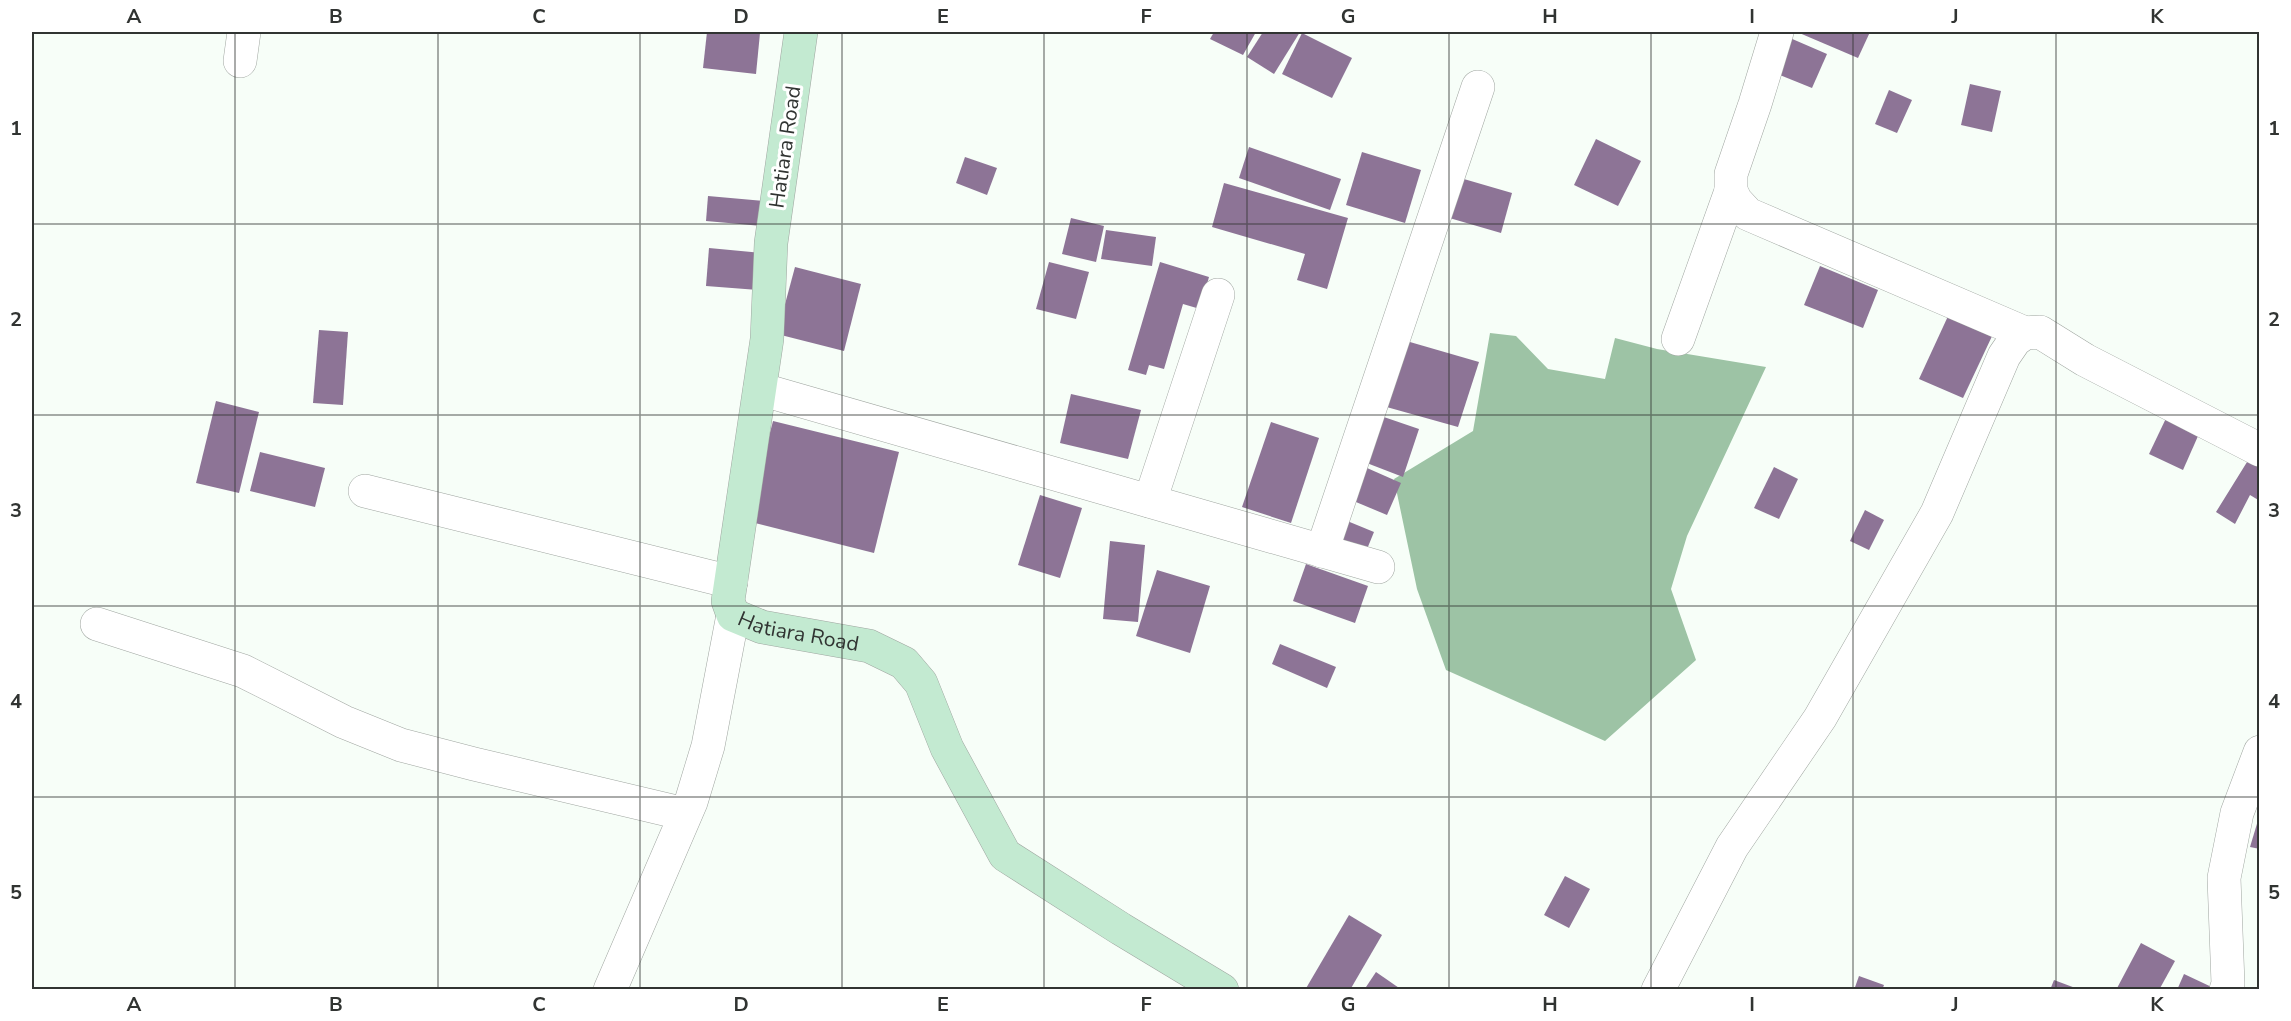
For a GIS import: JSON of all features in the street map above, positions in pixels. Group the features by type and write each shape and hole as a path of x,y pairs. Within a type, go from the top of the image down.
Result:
{"street":[{"name":"Hatiara Road","path":"801,32 771,243 767,339 731,582 729,601 733,615 762,627 869,646 904,663 921,683 947,748 1005,855 1222,990"},
{"path":"1678,339 1731,191 1731,174 1777,32"},
{"path":"1322,551 1478,87"},
{"path":"1731,191 1736,201 1748,214 2025,333 2040,332 2085,360 2259,450"},
{"path":"1150,501 1218,295"},
{"path":"1658,990 1732,848 1820,718 1887,603 1937,513 2004,356 2015,340 2025,333"},
{"path":"760,389 1378,567"},
{"path":"365,491 731,582"},
{"path":"610,990 685,814 708,746 733,615"},
{"path":"97,624 243,671 344,722 402,745 685,814"},
{"path":"2226,990 2228,944 2224,878 2237,813 2259,753"}],"shaded area":[{"path":"1490,333 1516,336 1548,369 1605,379 1615,338 1657,349 1766,367 1687,536 1671,589 1696,660 1605,741 1446,670 1417,589 1394,479 1473,431"}],"building":[{"path":"707,32 760,33 756,74 703,68"},
{"path":"1214,32 1256,32 1243,55 1210,39"},
{"path":"1263,32 1300,32 1274,74 1247,57"},
{"path":"1797,32 1870,32 1858,58"},
{"path":"1302,33 1352,58 1332,98 1282,74"},
{"path":"1790,38 1827,54 1812,88 1775,73"},
{"path":"1970,84 2001,91 1992,132 1961,125"},
{"path":"1889,90 1912,100 1897,133 1875,124"},
{"path":"1596,139 1641,161 1618,206 1574,185"},
{"path":"1249,147 1341,179 1330,210 1239,178"},
{"path":"1362,152 1421,170 1405,223 1346,205"},
{"path":"965,157 997,168 987,195 956,183"},
{"path":"1457,177 1512,193 1501,233 1446,217"},
{"path":"1224,183 1348,218 1327,289 1297,280 1305,254 1212,227"},
{"path":"708,196 764,201 762,226 706,221"},
{"path":"1071,218 1104,226 1096,262 1062,254"},
{"path":"1106,230 1156,237 1152,266 1101,259"},
{"path":"709,248 762,253 758,290 706,286"},
{"path":"1049,262 1089,272 1076,319 1036,309"},
{"path":"1160,262 1209,277 1200,309 1183,304 1164,369 1149,365 1146,375 1128,370"},
{"path":"1820,266 1878,290 1863,328 1804,305"},
{"path":"795,267 861,284 844,351 777,334"},
{"path":"1949,314 1993,334 1963,398 1919,379"},
{"path":"319,330 348,332 343,405 313,403"},
{"path":"1403,340 1479,362 1458,427 1383,406"},
{"path":"1071,394 1141,410 1128,459 1060,443"},
{"path":"216,401 259,412 239,493 196,483"},
{"path":"2169,412 2202,427 2183,470 2149,454"},
{"path":"1375,414 1419,429 1403,477 1359,460"},
{"path":"773,421 899,452 874,553 747,521"},
{"path":"1271,422 1319,438 1291,523 1242,507"},
{"path":"260,452 325,468 315,507 250,491"},
{"path":"2252,454 2260,459 2260,501 2250,495 2235,524 2216,512"},
{"path":"1358,464 1401,483 1387,515 1344,497"},
{"path":"1774,467 1798,479 1779,519 1754,508"},
{"path":"1040,495 1082,508 1060,578 1018,565"},
{"path":"1865,510 1884,520 1869,550 1850,541"},
{"path":"1340,518 1374,532 1365,554 1331,541"},
{"path":"1110,541 1145,545 1138,622 1103,619"},
{"path":"1306,564 1368,586 1355,623 1293,601"},
{"path":"1157,570 1210,586 1190,653 1136,636"},
{"path":"1280,644 1336,667 1327,688 1272,664"},
{"path":"2260,817 2260,849 2250,847"},
{"path":"1565,876 1590,889 1569,928 1544,915"},
{"path":"1349,915 1382,935 1350,990 1305,990"},
{"path":"2141,943 2175,961 2159,990 2116,990"},
{"path":"1376,972 1402,990 1364,990"},
{"path":"2184,974 2218,990 2177,990"},
{"path":"1859,976 1884,985 1882,990 1854,990"},
{"path":"2054,980 2078,989 2078,990 2050,990"}]}
